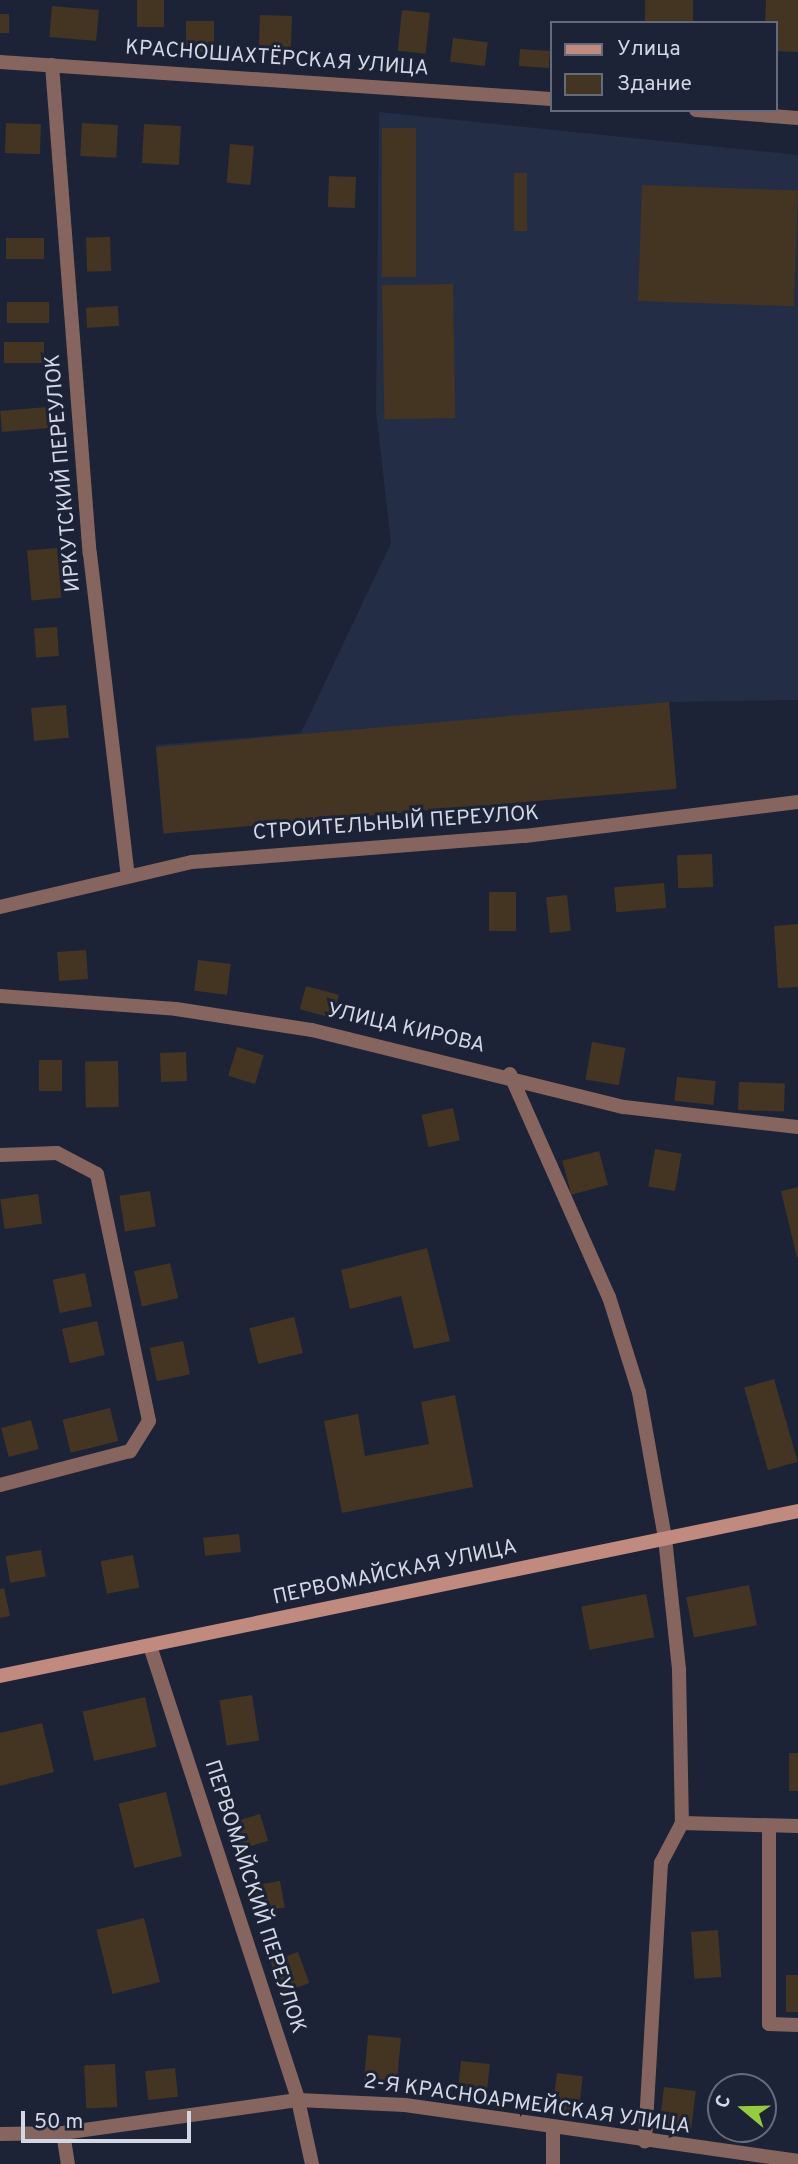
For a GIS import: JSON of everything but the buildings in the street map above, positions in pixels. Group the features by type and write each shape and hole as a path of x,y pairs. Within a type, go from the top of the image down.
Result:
{"main road":[{"name":"ПЕРВОМАЙСКАЯ УЛИЦА","path":"0,1676 798,1511"}],"street":[{"name":"КРАСНОШАХТЁРСКАЯ УЛИЦА","path":"0,62 550,99"},
{"name":"ИРКУТСКИЙ ПЕРЕУЛОК","path":"52,65 90,554 128,876"},
{"path":"722,112 798,118"},
{"name":"СТРОИТЕЛЬНЫЙ ПЕРЕУЛОК","path":"0,907 128,876 304,849 525,836 798,802"},
{"name":"УЛИЦА КИРОВА","path":"0,996 176,1009 312,1030 510,1074 624,1107 798,1128"},
{"path":"510,1074 608,1297 639,1392 665,1538 679,1670 682,1822 661,1863 645,2142"},
{"path":"0,1155 57,1153 97,1174 149,1421 131,1451 0,1485"},
{"name":"ПЕРВОМАЙСКИЙ ПЕРЕУЛОК","path":"150,1646 298,2100 312,2164"},
{"path":"682,1822 798,1826"},
{"path":"769,1827 769,2024 798,2025"},
{"name":"2-Я КРАСНОАРМЕЙСКАЯ УЛИЦА","path":"0,2134 63,2133 298,2100 405,2105 552,2130 798,2161"},
{"path":"552,2130 553,2164"},
{"path":"63,2133 68,2164"}],"shaded area":[{"path":"379,112 798,155 798,700 669,702 676,789 163,832 156,745 301,733 391,543 376,411"}]}
